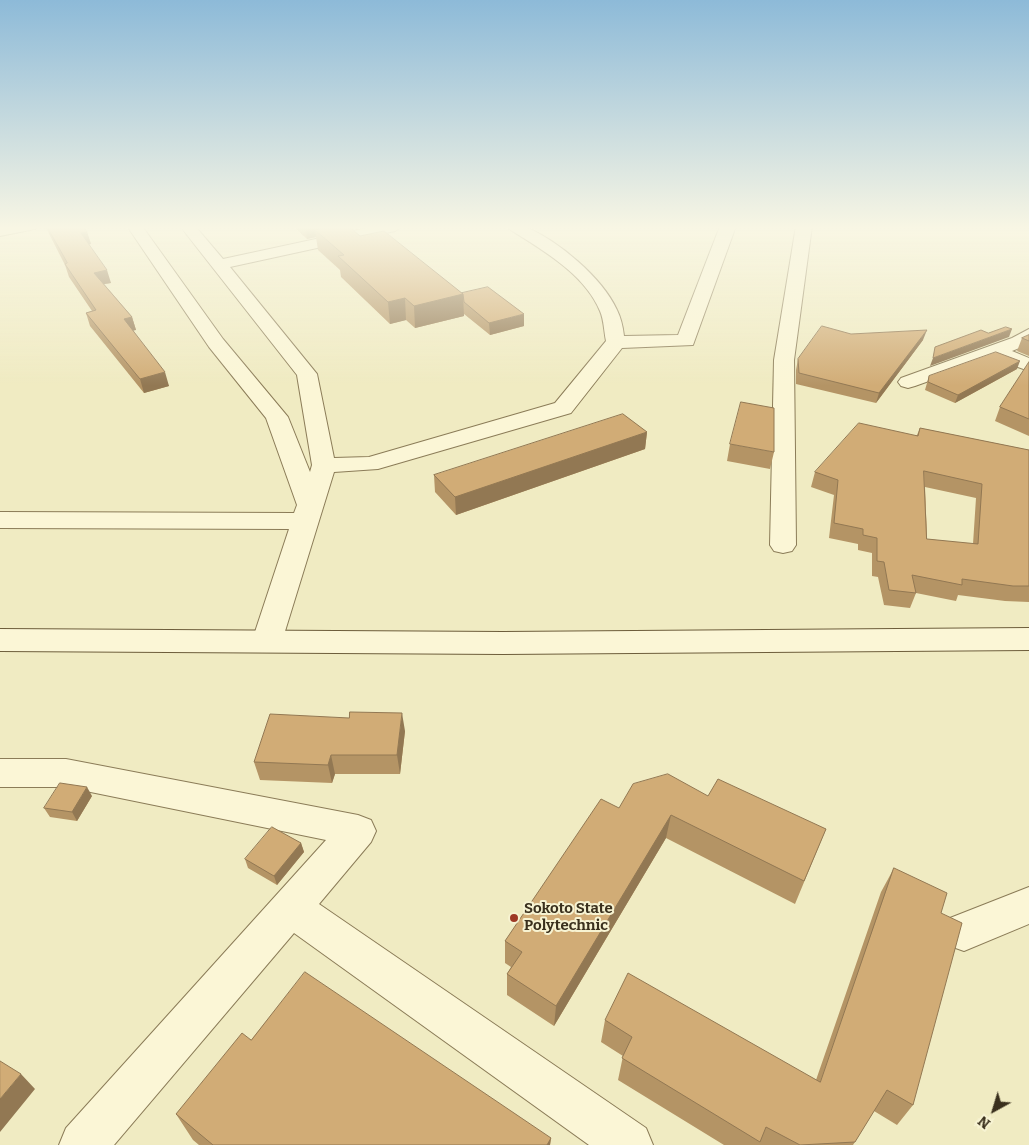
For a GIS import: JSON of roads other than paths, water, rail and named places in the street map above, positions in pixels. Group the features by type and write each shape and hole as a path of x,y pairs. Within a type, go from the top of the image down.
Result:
{"street":[{"path":"172,279 216,343 277,417 307,513"},
{"path":"230,279 307,374 324,465 267,641"},
{"path":"585,279 593,287 608,311 616,342"},
{"path":"616,342 686,341 708,279"},
{"path":"783,545 784,360 796,279"},
{"path":"908,382 993,351 1029,335"},
{"path":"324,465 370,464 563,408 616,342"},
{"path":"993,351 1029,365"},
{"path":"0,520 307,513"},
{"path":"0,640 513,643 1029,639"},
{"path":"0,773 66,773 358,831 83,1145"},
{"path":"964,932 1029,905"},
{"path":"292,908 629,1145"}],"place":[{"name":"Sokoto State Polytechnic","path":"514,918"}]}
